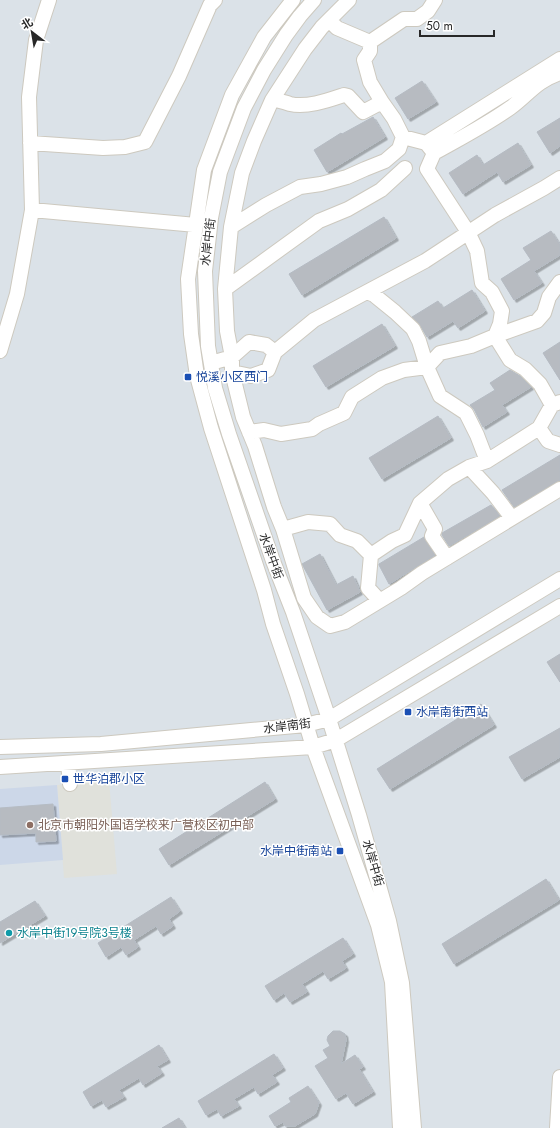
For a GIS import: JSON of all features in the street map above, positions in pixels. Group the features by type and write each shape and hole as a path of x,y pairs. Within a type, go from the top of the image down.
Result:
{"street":[{"path":"0,351 17,294 32,210 29,97 36,40 49,0"},
{"name":"水岸中街","path":"294,0 264,38 232,96 204,170 188,279 191,334 197,376 211,428 264,590 273,624 313,747 378,925 392,982 400,1128"},
{"name":"水岸中街","path":"314,0 291,28 264,70 244,108 220,172 211,218 205,271 208,346 215,388 229,434 273,561 293,612 336,740 360,815 396,950 402,983 414,1128"},
{"path":"349,0 329,20 305,49 272,100 254,141 242,173 231,227 225,289 227,331 232,357 232,372 244,417 283,529 304,598 317,617 330,626 345,622 560,488"},
{"path":"370,42 404,19 417,19 428,11 435,0"},
{"path":"30,143 102,148 125,147 145,142 179,76 209,2"},
{"path":"329,20 337,28 370,42"},
{"path":"370,42 370,52 364,60 370,82 394,119 401,143 405,168"},
{"path":"495,336 500,324 502,311 492,292 482,283 477,251 468,232 426,169 430,148 560,59"},
{"path":"401,143 430,148 510,107 536,85 560,73"},
{"path":"272,100 283,101 291,104 306,104 323,102 344,95 348,96 363,112 382,102"},
{"path":"231,227 266,205 300,187 321,184 347,177 385,161 401,143"},
{"path":"225,289 319,221 348,209 381,190 405,168 426,169"},
{"path":"232,372 251,376 268,370 275,352 314,320 425,261 495,214 560,178"},
{"path":"32,210 196,225"},
{"path":"249,432 264,430 281,434 312,429 319,424 344,413 352,397 382,378 404,370 427,367 440,353 471,346 537,321 544,313 549,297 560,282"},
{"path":"367,292 395,312 413,328 419,340 427,367 440,396 466,413 477,435 487,461"},
{"path":"371,555 392,541 405,535 420,503 448,479 469,467 487,461 539,428 556,404 540,384 525,369 510,360 495,336"},
{"path":"211,363 232,357 249,342 266,346 275,352"},
{"path":"539,428 548,441 560,445"},
{"path":"469,467 493,493 512,518"},
{"path":"420,503 435,529 432,536 447,558"},
{"path":"283,529 308,522 330,524 340,535 357,541 371,555"},
{"path":"371,555 368,588 379,600"},
{"name":"水岸南街","path":"0,747 101,744 306,725 329,719 560,579"},
{"name":"水岸南街","path":"0,767 313,747 336,740 560,606"},
{"path":"68,763 70,784"},
{"path":"557,1128 560,1077"}],"shaded area":[{"name":"世华泊郡小区","path":"109,780 117,874 64,878 57,785"},
{"name":"北京市朝阳外国语学校来广营校区初中部","path":"57,785 63,860 0,865 0,789"}],"building":[{"path":"422,81 436,102 408,119 395,98"},
{"path":"373,117 385,137 327,172 314,150 341,133 342,134"},
{"path":"560,118 560,146 550,153 537,132"},
{"path":"518,143 531,165 503,182 497,172 463,194 449,173 477,155 483,165"},
{"path":"384,217 396,238 302,295 289,274"},
{"path":"551,231 560,245 560,255 534,271 542,283 514,300 501,279 531,260 523,248"},
{"path":"472,290 485,311 458,328 453,321 427,337 420,325 412,317 438,301 443,308"},
{"path":"382,324 395,346 326,387 313,366"},
{"path":"560,342 560,380 543,353"},
{"path":"510,370 520,376 531,387 502,405 507,412 483,427 474,409 470,405 495,390 490,383"},
{"path":"438,416 451,438 382,479 369,458"},
{"path":"560,455 560,480 514,507 502,490"},
{"path":"491,505 500,516 449,546 442,533"},
{"path":"424,537 435,555 389,584 379,564"},
{"path":"320,554 336,585 353,576 360,592 327,610 302,564"},
{"path":"560,654 560,682 547,662"},
{"path":"481,704 494,725 390,789 377,769"},
{"path":"560,728 560,757 522,779 509,757"},
{"path":"265,782 275,799 169,865 159,849"},
{"path":"53,804 56,841 36,842 36,833 0,835 0,808"},
{"path":"546,879 559,900 454,964 442,944"},
{"path":"171,897 180,911 169,919 173,926 161,934 156,926 134,940 138,947 126,955 121,947 106,957 98,943"},
{"name":"水岸中街19号院3号楼","path":"35,901 45,916 0,943 0,922"},
{"path":"343,938 353,954 342,961 346,968 328,979 323,971 302,984 307,992 290,1002 284,993 274,1000 265,986"},
{"path":"333,1031 340,1031 345,1034 346,1040 341,1064 355,1055 363,1067 359,1069 373,1092 353,1104 346,1093 336,1099 315,1066 328,1058 323,1050 330,1046 327,1040 328,1036"},
{"path":"159,1045 168,1060 157,1066 162,1073 143,1085 139,1078 119,1090 124,1097 106,1107 102,1100 91,1106 83,1092"},
{"path":"274,1054 283,1068 272,1075 277,1082 258,1094 254,1087 234,1099 239,1106 221,1116 217,1109 206,1115 198,1101"},
{"path":"308,1086 319,1103 315,1114 295,1126 285,1126 283,1122 275,1126 269,1116 291,1102 289,1098"},
{"path":"179,1118 185,1128 162,1128"}],"place":[{"name":"悦溪小区西门","path":"188,377"},
{"name":"水岸南街西站","path":"408,712"},
{"name":"世华泊郡小区","path":"65,779"},
{"name":"北京市朝阳外国语学校来广营校区初中部","path":"30,825"},
{"name":"水岸中街南站","path":"340,851"},
{"name":"水岸中街19号院3号楼","path":"9,933"}]}
